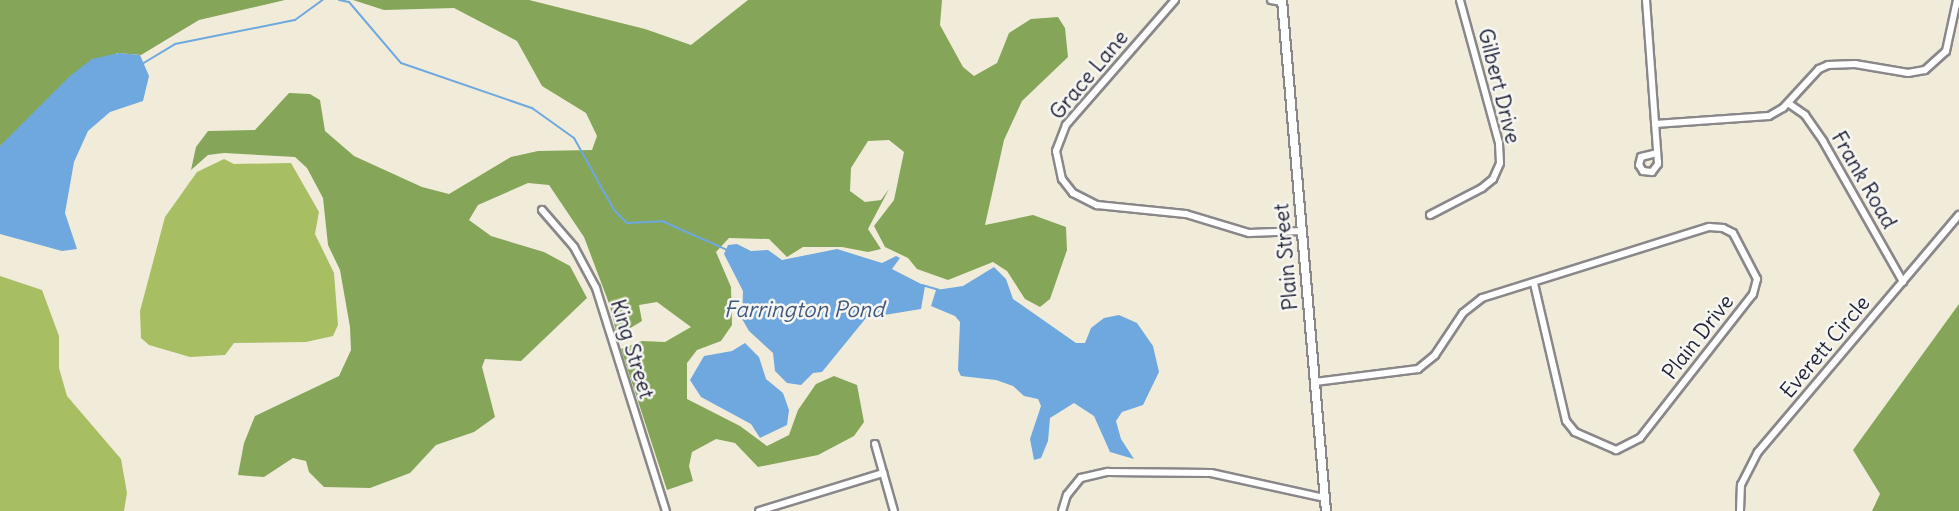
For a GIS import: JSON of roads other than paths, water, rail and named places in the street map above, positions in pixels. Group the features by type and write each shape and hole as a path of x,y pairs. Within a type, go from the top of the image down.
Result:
{"street":[{"name":"Grace Lane","path":"1175,0 1066,125 1056,151 1062,179 1080,199 1097,205 1178,213 1249,233 1302,231"},
{"path":"1271,0 1282,1"},
{"name":"Gilbert Drive","path":"1430,215 1493,180 1500,163 1496,130 1460,0"},
{"path":"1646,0 1657,153"},
{"path":"1655,124 1760,118 1774,114 1788,103 1819,69 1827,65 1855,64 1908,73 1925,70 1942,57 1956,30 1957,0"},
{"name":"Plain Street","path":"1282,1 1326,511"},
{"name":"Frank Road","path":"1788,103 1805,115 1820,136 1903,282"},
{"name":"King Street","path":"542,210 574,247 596,288 666,511"},
{"name":"Everett Circle","path":"1740,511 1741,485 1754,457 1959,215"},
{"name":"Plain Drive","path":"1315,382 1418,369 1430,361 1458,319 1476,302 1534,283 1717,226 1735,236 1757,279 1751,297 1640,438 1617,450 1575,432 1566,421 1534,283"},
{"path":"875,444 894,511"},
{"path":"1062,511 1067,495 1081,477 1108,472 1211,473 1325,498"},
{"path":"759,511 883,473"}],"water":[{"path":"119,53 140,55 149,76 143,101 110,112 88,131 74,162 65,213 77,249 62,251 0,234 0,146 70,76 92,59"},
{"name":"Farrington Pond","path":"737,244 751,251 768,250 782,260 837,249 882,263 896,256 900,258 892,269 925,286 921,309 866,318 822,372 813,373 801,385 787,383 775,371 773,353 749,331 742,319 743,291 724,254 728,245"},
{"path":"994,267 1006,279 1013,299 1076,343 1085,343 1091,328 1104,318 1119,315 1137,323 1153,346 1159,372 1143,405 1122,412 1116,421 1121,439 1134,459 1110,452 1094,416 1074,403 1050,418 1048,441 1041,458 1034,460 1030,439 1041,406 1038,399 1024,396 1013,386 996,380 961,376 958,370 960,322 955,316 931,306 936,290 963,286"},
{"path":"745,343 759,357 766,379 783,393 789,410 787,425 760,438 751,424 701,397 690,380 704,356 732,351"}],"waterway":[{"path":"142,64 175,44 295,20 323,0"},
{"path":"339,0 349,2 401,63 532,108 574,138 614,210 627,223 662,221 727,250"},
{"path":"922,285 939,290"}]}
